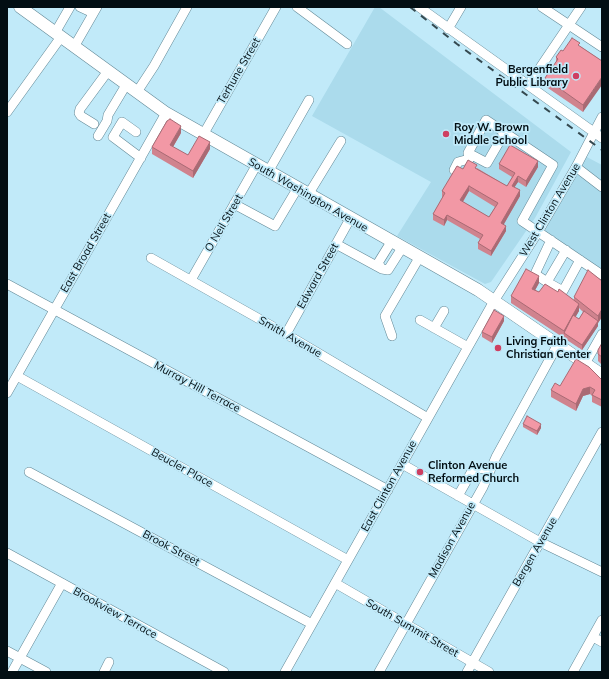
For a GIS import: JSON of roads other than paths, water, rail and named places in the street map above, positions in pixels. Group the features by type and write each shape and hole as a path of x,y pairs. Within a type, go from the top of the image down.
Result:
{"main road":[{"name":"South Washington Avenue","path":"20,7 166,113 256,166 494,300 586,362 602,375"}],"street":[{"path":"7,112 58,35 70,7"},
{"path":"74,47 95,10 80,7"},
{"path":"136,92 154,66 187,7"},
{"name":"Terhune Street","path":"203,135 276,7"},
{"path":"297,7 347,44"},
{"path":"419,7 448,29 529,84 602,138"},
{"path":"448,29 461,7"},
{"path":"542,7 602,47"},
{"path":"529,84 581,7"},
{"path":"94,124 79,113 108,71"},
{"path":"98,136 107,121 108,115 126,85"},
{"path":"268,172 309,100"},
{"name":"East Broad Street","path":"7,393 166,113"},
{"name":"West Clinton Avenue","path":"494,300 538,232 576,167 602,117"},
{"path":"454,170 458,162 469,159 468,153 486,120 553,165 522,220 602,275"},
{"path":"141,158 113,137 122,122 149,142"},
{"path":"468,153 487,163 505,132"},
{"path":"308,195 341,141"},
{"name":"O Neil Street","path":"191,280 256,166"},
{"path":"576,167 602,187"},
{"path":"234,204 275,226 297,189"},
{"name":"Edward Street","path":"286,334 350,219"},
{"path":"551,240 534,273 547,282 563,291 580,260"},
{"path":"382,269 378,263 391,242"},
{"path":"336,244 382,269 388,270 402,248"},
{"path":"547,282 566,250"},
{"name":"Smith Avenue","path":"151,258 286,334 428,418"},
{"path":"392,336 385,316 419,258"},
{"name":"Murray Hill Terrace","path":"7,284 388,490"},
{"name":"East Clinton Avenue","path":"285,672 494,300"},
{"path":"434,328 444,311"},
{"path":"420,320 468,347"},
{"path":"586,362 602,334"},
{"name":"Madison Avenue","path":"379,672 483,487 496,456 558,344"},
{"name":"Beucler Place","path":"17,376 348,560"},
{"name":"Bergen Avenue","path":"467,672 601,435"},
{"path":"402,464 540,542 602,572"},
{"path":"458,496 472,471 479,468 490,470"},
{"name":"Brook Street","path":"30,472 312,624"},
{"name":"Brookview Terrace","path":"7,553 224,672"},
{"path":"12,672 62,583"},
{"name":"South Summit Street","path":"335,583 489,672"},
{"path":"573,672 602,620"},
{"path":"593,637 602,642"},
{"path":"7,651 46,672"},
{"path":"104,672 109,662"}],"railway":[{"path":"410,7 457,44 602,150"}],"place":[{"name":"Bergenfield Public Library","path":"576,76"},
{"name":"Roy W. Brown Middle School","path":"446,134"},
{"name":"Living Faith Christian Center","path":"498,348"},
{"name":"Clinton Avenue Reformed Church","path":"420,472"}]}
